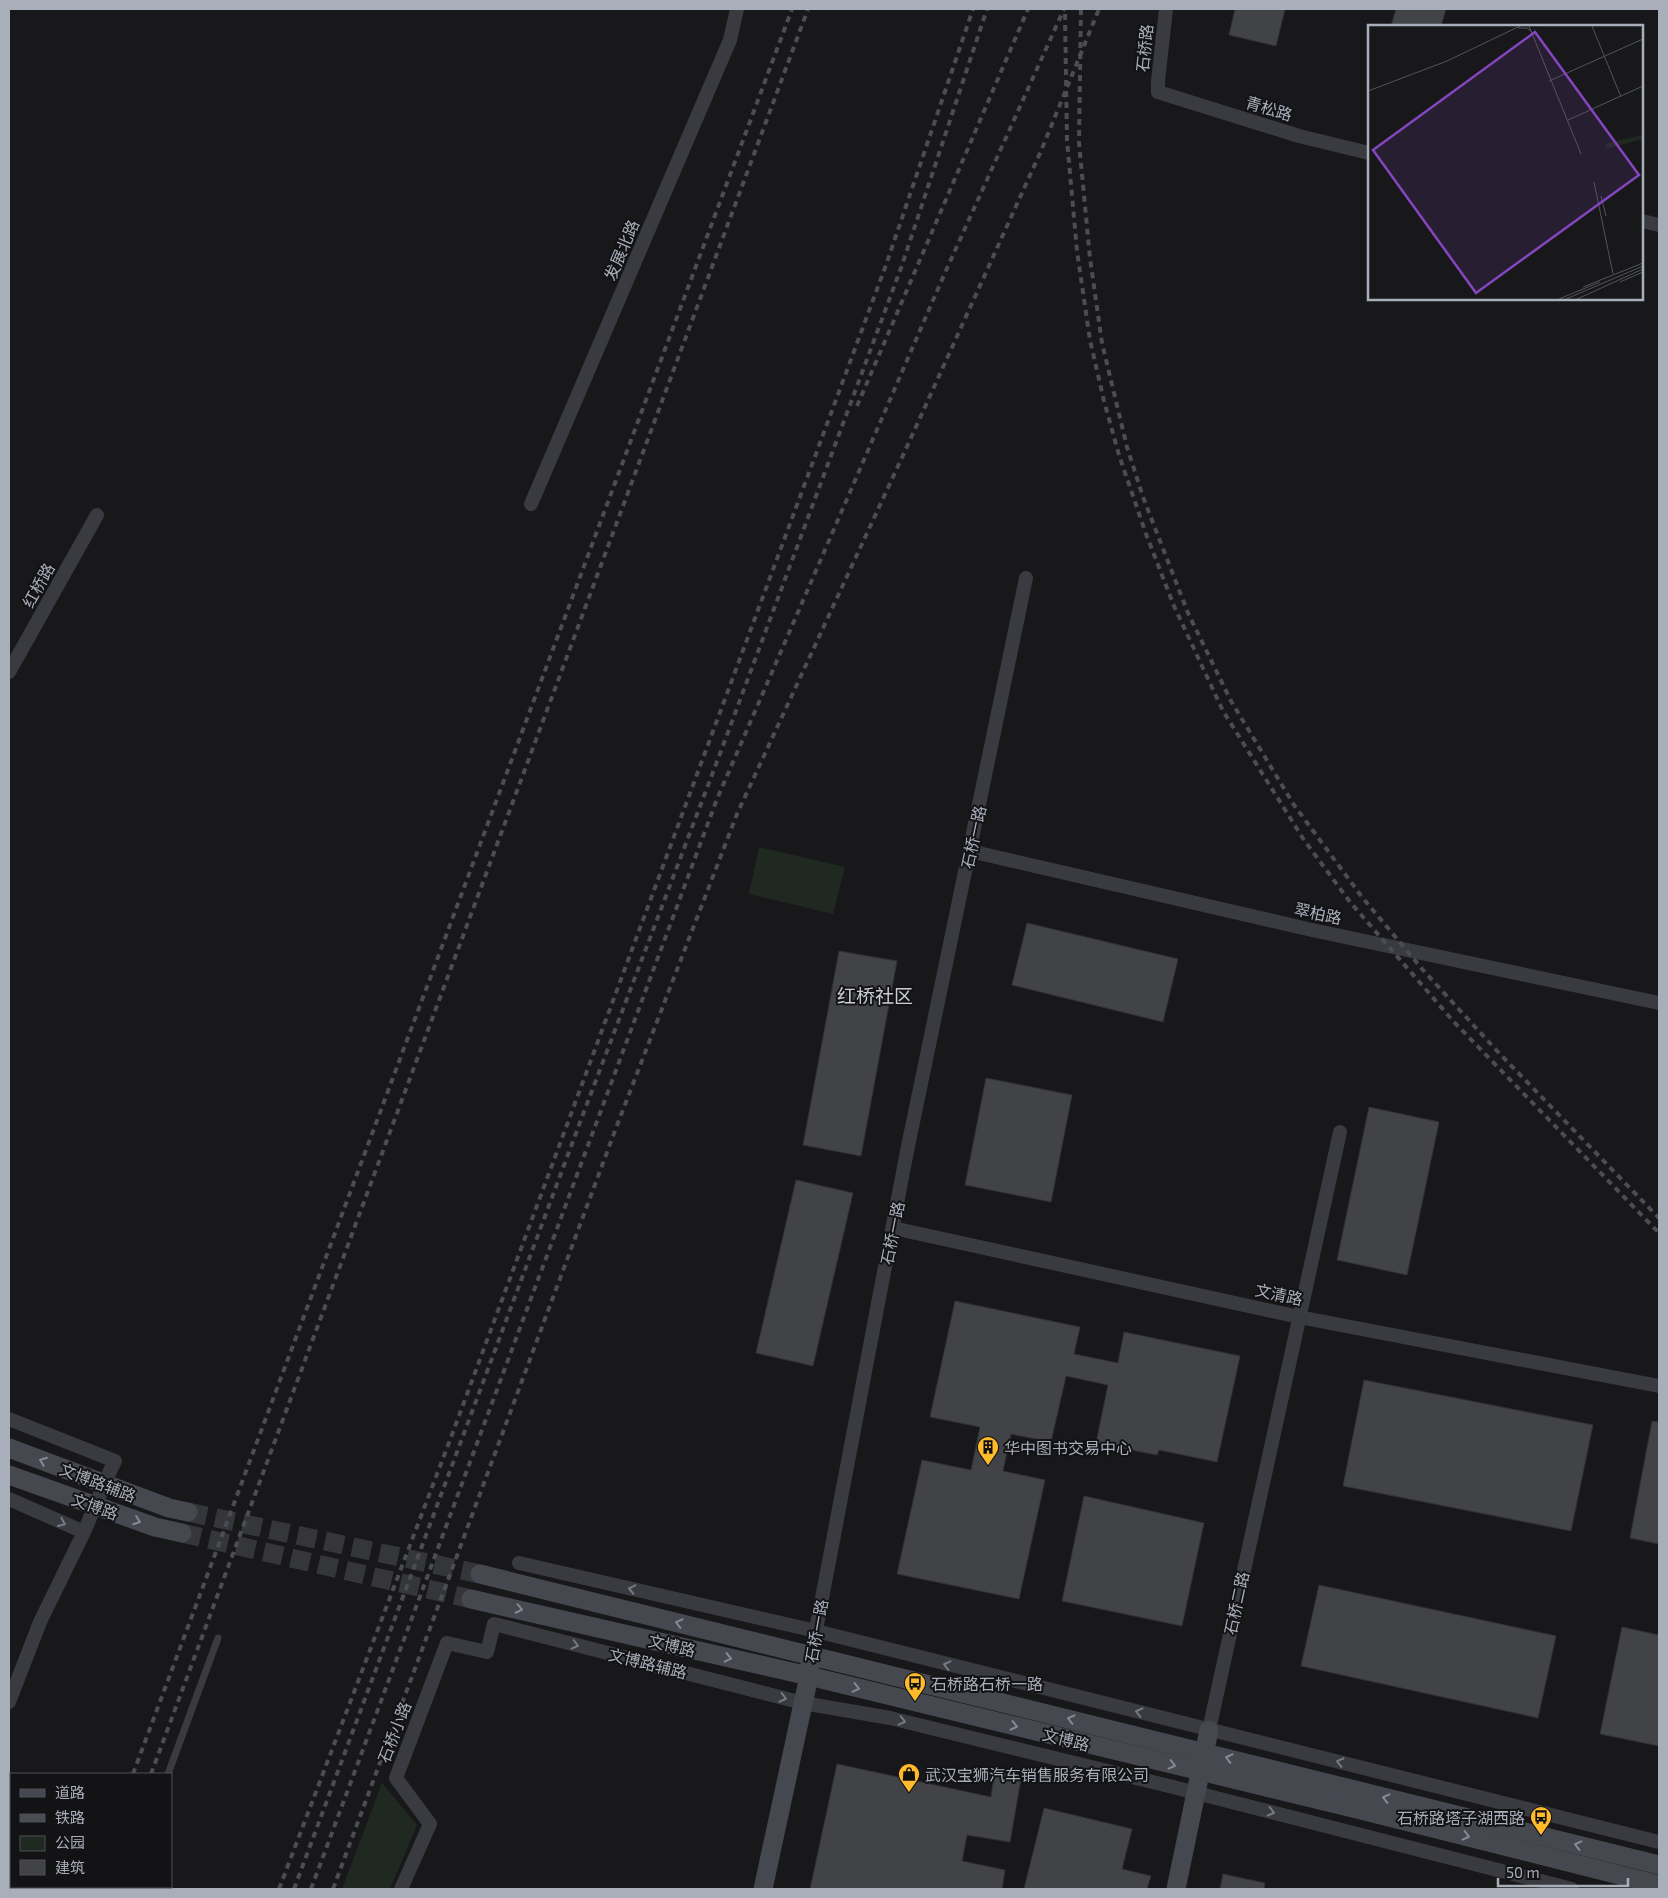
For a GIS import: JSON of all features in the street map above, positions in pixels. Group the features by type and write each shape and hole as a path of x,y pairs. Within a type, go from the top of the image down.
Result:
{"main road":[{"name":"文博路辅路","path":"9,1448 169,1508 188,1512"},
{"name":"文博路","path":"9,1475 156,1527 182,1533"},
{"name":"文博路","path":"480,1574 1659,1865"},
{"name":"文博路","path":"471,1599 809,1676 1361,1810 1659,1886"},
{"name":"石桥一路","path":"763,1889 809,1676 811,1656"},
{"name":"石桥二路","path":"1176,1889 1209,1730"},
{"path":"1622,1876 1648,1889"}],"street":[{"name":"发展北路","path":"532,504 730,40 737,9"},
{"name":"石桥路","path":"1158,92 1166,9"},
{"name":"青松路","path":"1158,92 1299,136 1368,153"},
{"path":"1643,221 1659,226"},
{"name":"红桥路","path":"9,672 97,515"},
{"name":"石桥一路","path":"811,1656 893,1228 1026,578"},
{"name":"翠柏路","path":"970,851 1312,930 1659,1003"},
{"name":"石桥二路","path":"1209,1730 1340,1132"},
{"name":"文清路","path":"893,1228 1300,1317 1659,1386"},
{"path":"9,1419 113,1466 84,1532 40,1622 9,1702"},
{"path":"9,1499 84,1532"},
{"path":"519,1563 816,1632 1659,1842"},
{"name":"文博路辅路","path":"494,1624 803,1703 890,1718 1196,1793 1572,1889"},
{"name":"石桥小路","path":"401,1889 430,1824 396,1778 446,1643 487,1652 494,1624"}],"lane":[{"path":"168,1773 218,1638"}],"green space":[{"path":"759,847 845,867 833,914 749,894"},
{"path":"382,1783 417,1825 390,1889 342,1889"}],"building":[{"path":"1235,9 1285,9 1276,46 1229,35"},
{"path":"1396,9 1446,9 1441,25 1391,25"},
{"path":"1027,923 1178,959 1163,1022 1012,985"},
{"path":"839,951 897,961 861,1156 803,1145"},
{"path":"986,1078 1072,1095 1051,1202 965,1185"},
{"path":"1369,1107 1439,1122 1407,1275 1337,1260"},
{"path":"796,1180 853,1193 813,1366 756,1353"},
{"name":"华中图书交易中心","path":"955,1301 1080,1327 1074,1354 1118,1363 1124,1332 1240,1356 1217,1462 1159,1450 1157,1455 1096,1443 1108,1385 1066,1376 1051,1442 1011,1434 1003,1471 1045,1480 1019,1599 897,1574 922,1460 971,1470 980,1427 930,1417"},
{"path":"1364,1380 1593,1425 1571,1531 1343,1486"},
{"path":"1652,1421 1659,1422 1659,1544 1630,1538"},
{"path":"1084,1496 1204,1523 1182,1626 1062,1601"},
{"path":"1319,1585 1556,1636 1538,1718 1301,1666"},
{"path":"1622,1627 1659,1635 1659,1746 1600,1734"},
{"path":"837,1764 991,1797 995,1769 1022,1773 1010,1842 967,1835 962,1861 1005,1870 1002,1889 810,1889"},
{"path":"1044,1808 1132,1829 1122,1869 1151,1876 1147,1889 1024,1889"},
{"path":"1223,1874 1265,1883 1264,1889 1220,1889"}],"tunnel":[{"path":"188,1512 480,1574"},
{"path":"182,1533 471,1599"}],"railway":[{"path":"133,1773 792,9"},
{"path":"151,1773 808,9"},
{"path":"279,1889 450,1440 886,265 973,9"},
{"path":"294,1889 901,268 987,9"},
{"path":"857,406 1028,9"},
{"path":"311,1889 717,799 944,275 1064,9"},
{"path":"1081,9 1079,143 1090,258 1102,343 1127,447 1143,497 1188,613 1231,701 1294,805 1362,897 1423,970 1498,1052 1659,1218"},
{"path":"333,1889 616,1128 737,814 1041,151 1099,9"},
{"path":"1065,14 1067,140 1077,251 1090,340 1119,455 1146,534 1174,606 1223,711 1304,840 1350,902 1454,1022 1659,1233"}],"place":[{"name":"华中图书交易中心","path":"988,1466"},
{"name":"石桥路石桥一路","path":"915,1702"},
{"name":"武汉宝狮汽车销售服务有限公司","path":"909,1793"},
{"name":"石桥路塔子湖西路","path":"1541,1836"}],"district":[{"name":"红桥社区","path":"875,995"}]}
